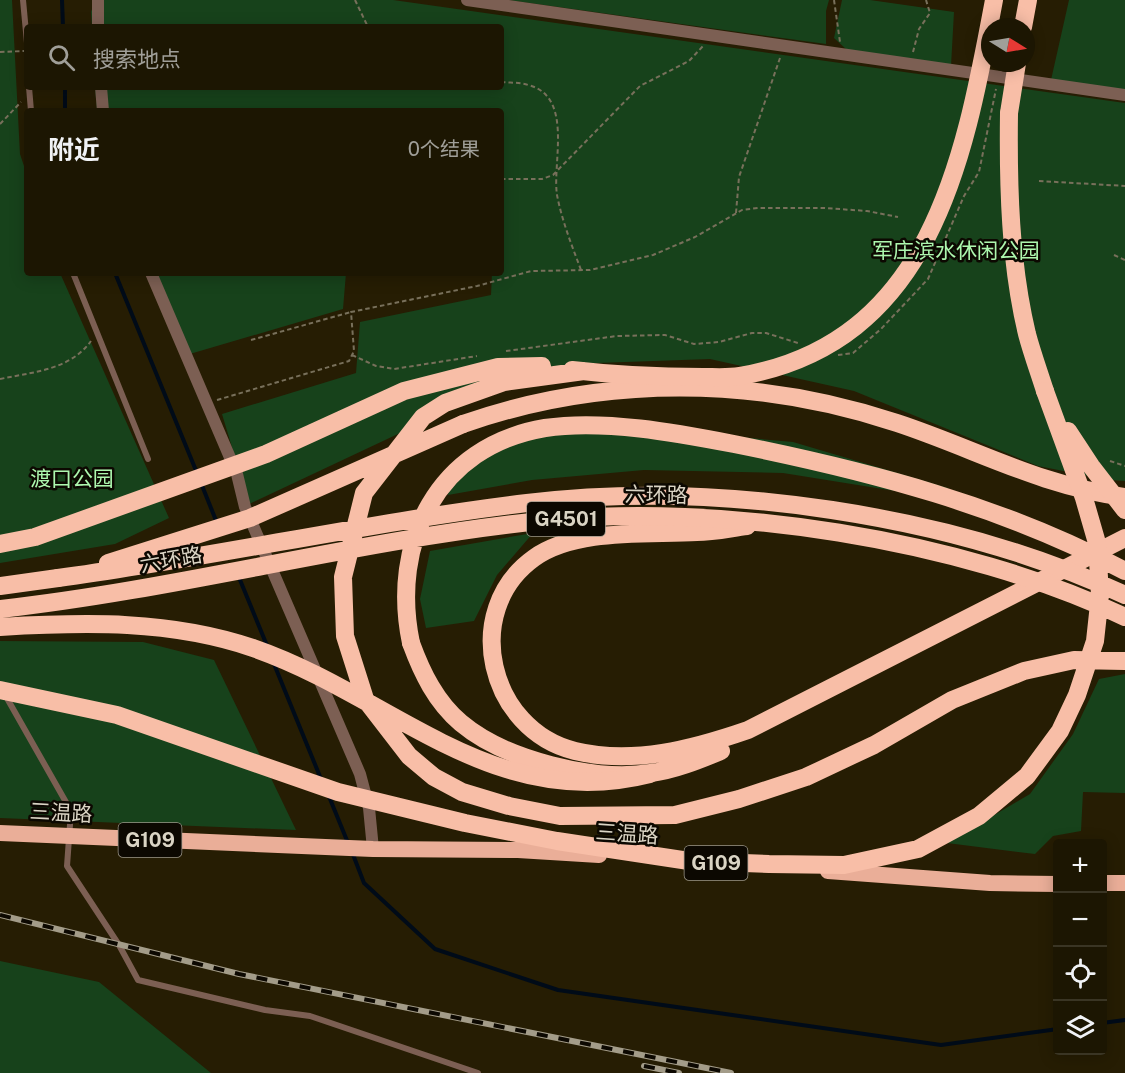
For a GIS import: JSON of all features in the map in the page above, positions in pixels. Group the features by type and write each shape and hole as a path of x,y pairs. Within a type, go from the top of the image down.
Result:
{"highway":[{"path":"0,544 36,537 266,454 404,391 498,367 542,366 682,377 738,376 783,365 824,347 868,318 890,296 909,268 937,213 963,150 994,0"},
{"path":"1025,18 1028,0"},
{"path":"4,695 117,715 338,792 465,824 689,861 844,864 918,849 980,816 1027,776 1060,732 1077,695 1095,641 1100,595 1097,543 1084,498 1045,391 1028,334 1017,277 1010,183 1009,113 1016,72"},
{"path":"584,371 504,382 445,403 423,417 364,493 352,532 343,577 345,636 365,699 409,756 434,777 462,792 509,806 560,816 675,815 739,799 806,777 874,745 952,700 1024,671 1074,660 1125,662"},
{"path":"58,578 250,518 496,412 645,387 729,388 816,400 896,423 1053,483 1125,497"},
{"path":"1045,391 1091,466 1125,510"},
{"path":"650,774 573,770 516,754 486,740 461,723 441,701 423,674 411,643 404,599 407,566 416,530 430,502 449,479 471,459 499,444 528,432 545,428 606,428 694,436 831,463 908,485 1045,532 1125,571"},
{"name":"六环路","path":"0,586 148,566 378,524 529,503 609,497 683,496 769,503 864,516 918,527 1051,566 1125,596"},
{"name":"六环路","path":"0,609 142,589 371,545 540,521 608,516 681,516 845,534 1022,576 1125,617"},
{"path":"758,524 701,532 575,540 534,558 510,584 494,619 493,667 499,686 525,721 545,739 574,751 600,755 702,753 753,739 1080,568 1125,549"},
{"path":"0,627 100,623 151,627 205,635 252,648 304,668 385,710 456,751 495,767 542,778 576,782 618,782 650,774 702,753 1125,538"},
{"name":"三温路","path":"0,833 373,849 545,851 990,883 1053,884"},
{"path":"1107,883 1125,883"}],"street":[{"path":"98,0 98,24"},
{"path":"467,0 1125,95"},
{"path":"101,90 103,108"},
{"path":"152,276 237,474 245,507 360,774 369,808 373,849"}],"lane":[{"path":"22,0 25,24"},
{"path":"29,90 31,108"},
{"path":"74,276 148,459"},
{"path":"4,695 70,811 67,866 119,945 138,980 265,1010 310,1016 478,1073"}],"path":[{"path":"355,0 367,24"},
{"path":"834,0 842,55"},
{"path":"913,65 913,47 919,29 930,13 926,0"},
{"path":"504,178 542,179 557,172 640,86 688,61 712,36"},
{"path":"736,213 739,177 784,47"},
{"path":"0,52 24,51"},
{"path":"835,355 853,353 881,329 928,279 964,196 979,172 999,77"},
{"path":"504,83 543,91 551,105 559,128 557,195 580,270"},
{"path":"0,124 29,90"},
{"path":"1039,181 1125,186"},
{"path":"251,340 351,312 477,286 531,271 580,270 653,255 695,237 736,213 758,208 824,208 867,211 898,217"},
{"path":"1114,255 1125,260"},
{"path":"206,403 349,362 352,355 351,312"},
{"path":"0,379 64,365 83,353 98,331"},
{"path":"503,352 617,336 665,335 694,344 719,342 752,333 766,333 806,346"},
{"path":"352,355 376,366 394,369 480,356"},
{"path":"1110,461 1125,466"}],"green space":[{"name":"渡口公园","path":"0,0 12,0 20,154 24,166 24,276 61,276 169,518 115,544 0,563"},
{"name":"军庄滨水休闲公园","path":"95,0 393,0 1125,103 1125,481 1038,466 854,391 710,359 569,364 434,417 249,504 222,414 356,373 360,322 491,295 492,276 504,276 504,108 97,108 95,90 504,90 504,24 92,24 91,12"},
{"path":"508,0 829,0 826,11 826,44"},
{"path":"842,0 870,0 954,12 951,66 847,50 834,38"},
{"path":"1069,0 1125,0 1125,90 1051,80"},
{"path":"148,276 346,276 343,309 183,356"},
{"path":"577,422 793,442 948,488 945,499 783,473 644,470 532,480 448,495 451,484 479,452"},
{"path":"533,533 497,575 474,621 426,628 420,599 430,551"},
{"path":"0,641 143,642 214,660 296,830 0,818"},
{"path":"1125,674 1125,793 1083,792 1081,831 1053,836 1035,854 947,843 1030,794 1073,734 1099,679"},
{"path":"0,961 99,982 211,1073 0,1073"}],"waterway":[{"path":"62,0 63,24"},
{"path":"65,90 65,108"},
{"path":"116,276 197,473"},
{"path":"201,483 217,523"},
{"path":"238,575 268,648"},
{"path":"274,664 321,779"},
{"path":"328,794 348,843"},
{"path":"352,852 364,883 435,949 558,990 941,1045 1053,1030"},
{"path":"1107,1022 1125,1020"}],"railway":[{"path":"0,915 239,974 731,1073"},
{"path":"644,1066 679,1073"}]}
